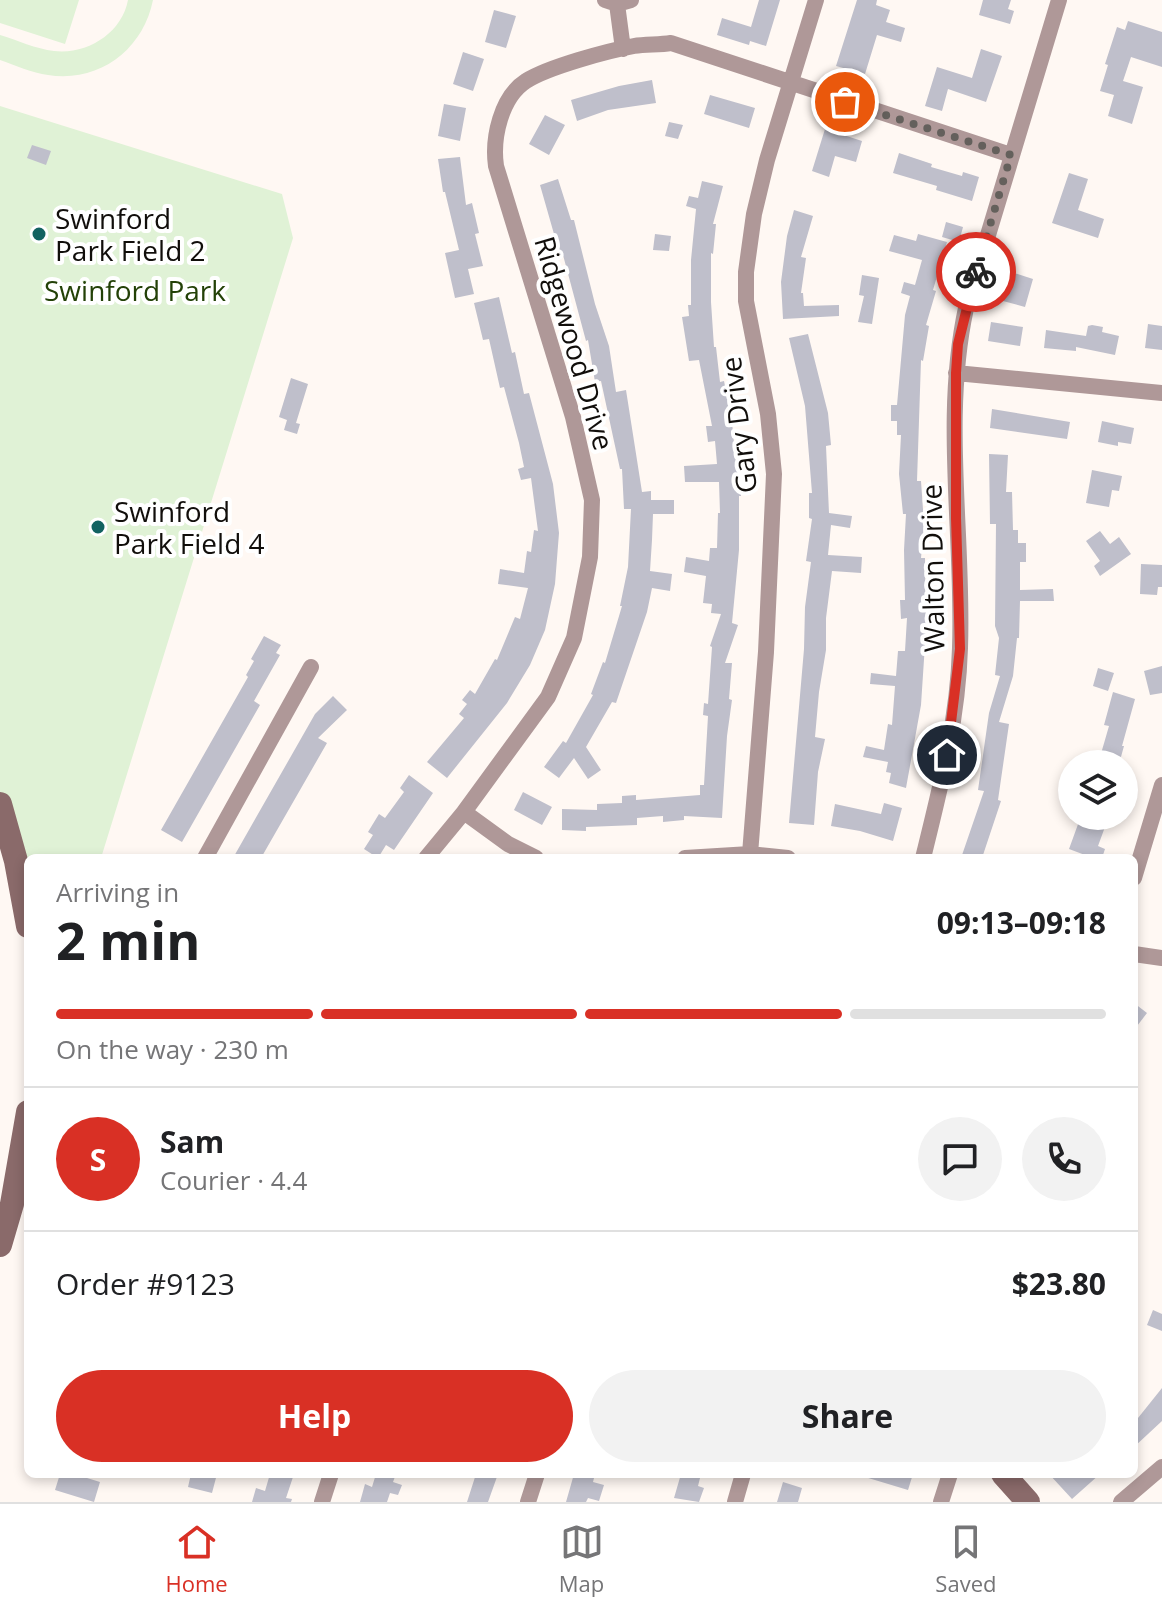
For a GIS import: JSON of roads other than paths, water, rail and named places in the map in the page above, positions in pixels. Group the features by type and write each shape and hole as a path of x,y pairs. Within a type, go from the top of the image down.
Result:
{"main road":[{"path":"0,804 24,904"},
{"path":"0,1245 6,1202 24,1128"},
{"path":"1007,1478 1028,1502"}],"street":[{"name":"Gary Drive","path":"750,854 766,652 774,474 768,414 746,301 746,272 754,214 767,160 816,0"},
{"name":"Walton Drive","path":"924,854 952,729 960,649 956,518 958,344 966,308 1059,0"},
{"path":"618,1 623,49"},
{"name":"Ridgewood Drive","path":"429,854 540,708 567,657 583,602 592,532 592,500 573,417 496,166 495,142 504,110 512,95 525,81 554,69 623,49 671,43 1011,155"},
{"path":"956,373 1162,393"},
{"path":"207,854 311,667"},
{"path":"1138,865 1162,785"},
{"path":"464,812 508,844 528,854"},
{"path":"1138,952 1162,958"},
{"path":"1121,1502 1162,1467"},
{"path":"322,1502 330,1478"},
{"path":"528,1502 536,1478"},
{"path":"735,1502 742,1478"},
{"path":"941,1502 949,1478"}],"place":[{"name":"Swinford Park Field 2","path":"39,234"},
{"name":"Swinford Park Field 4","path":"98,527"}],"park label":[{"name":"Swinford Park","path":"135,290"}]}
